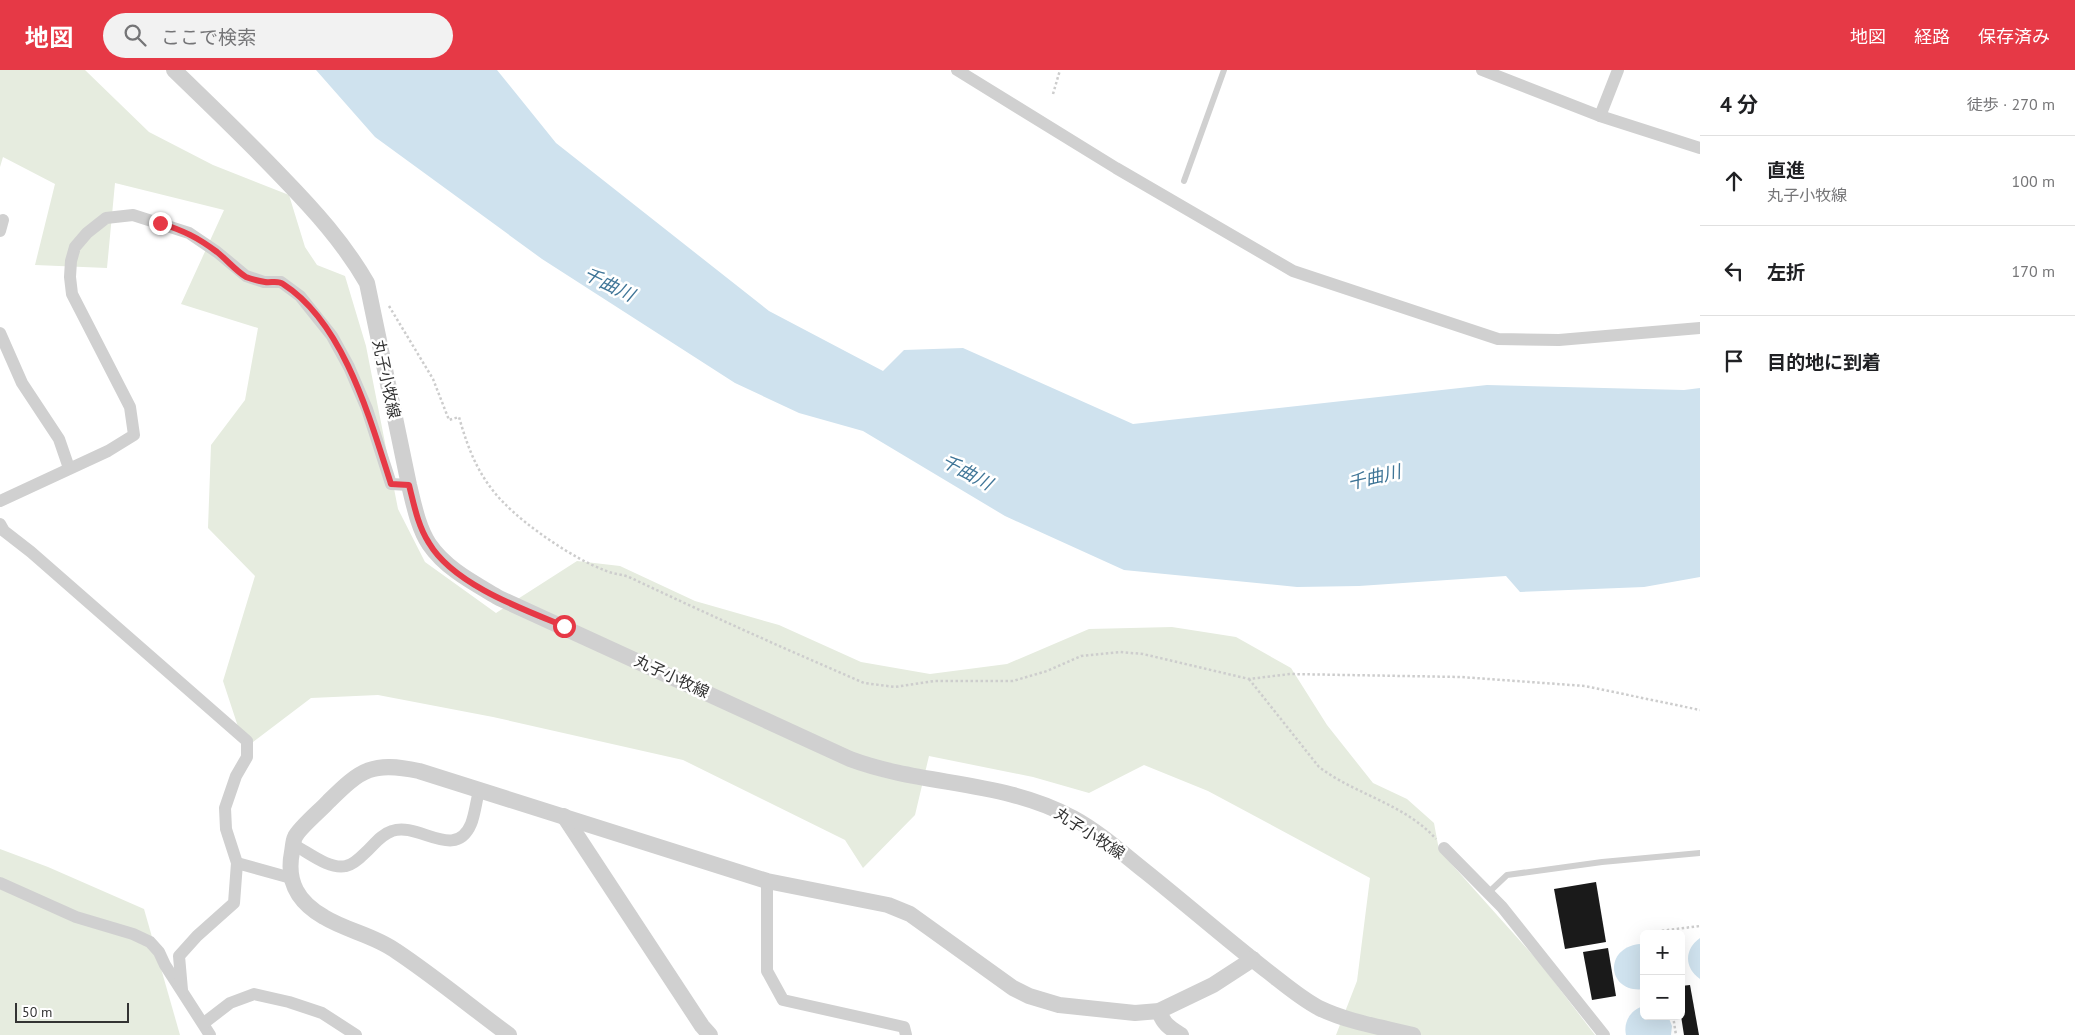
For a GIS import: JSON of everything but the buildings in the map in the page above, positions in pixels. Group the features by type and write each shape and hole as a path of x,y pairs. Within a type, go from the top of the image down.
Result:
{"street":[{"name":"丸子小牧線","path":"174,70 241,134 333,232 364,277 372,301 409,485 418,518 429,543 453,569 499,598 850,759 898,774 984,788 1047,805 1073,818 1101,836 1253,959 1317,1007 1352,1020 1413,1035"},
{"path":"957,70 1116,168 1293,271 1498,339 1559,340 1700,328"},
{"path":"1482,70 1600,116 1700,148"},
{"path":"1600,116 1618,70"},
{"path":"0,501 108,451 134,435 130,407 72,294 70,277 71,261 75,247 87,233 106,218 133,215 189,233 217,252 246,276 264,282 281,282 300,296 332,336 349,367 367,409 391,484 409,485"},
{"path":"0,333 22,383 59,439 69,468"},
{"path":"0,524 4,531 31,552 246,741 247,757 236,776 225,808 226,829 237,862 234,903 197,936 179,956 182,990"},
{"path":"509,1035 396,950 365,934 326,918 299,897 291,882 290,859 296,836 351,779 364,771 380,767 397,766 419,771 768,881 865,899 910,914 1013,988 1059,1005 1135,1013 1160,1011 1213,985 1253,959"},
{"path":"294,845 331,865 347,866 365,854 376,841 392,831 412,830 448,842 464,836 471,824 479,791"},
{"path":"564,816 702,1026 710,1035"},
{"path":"1444,848 1488,893 1545,959 1604,1035"},
{"path":"237,862 291,878"},
{"path":"768,881 767,971 783,1000 904,1027 906,1035"},
{"path":"0,883 76,917 133,934 150,942 159,952 165,966 204,1023 210,1035"},
{"path":"204,1023 230,1003 254,994 322,1013 356,1035"},
{"path":"1160,1011 1161,1019 1167,1027 1181,1035"}],"lane":[{"path":"1184,181 1224,70"},
{"path":"1488,893 1507,875 1602,862 1700,853"}],"path":[{"path":"1053,94 1060,70"},
{"path":"372,301 384,299 433,379 449,420 459,417 469,452 484,477 503,502 526,523 562,548 604,570 627,576 691,608 864,683 895,687 934,681 1014,681 1081,656 1120,652 1143,654 1249,679 1290,674 1461,677 1585,686 1700,710"},
{"path":"1249,679 1319,767 1330,776 1399,810 1426,828 1444,848"},
{"path":"1668,930 1700,926"},
{"path":"1674,1020 1676,1035"}],"shaded area":[{"path":"0,70 85,70 149,132 213,165 289,195 305,247 317,265 345,276 366,346 398,509 425,562 496,613 577,561 620,566 695,601 779,625 861,662 930,674 1007,664 1089,629 1172,627 1236,637 1291,668 1327,725 1373,783 1407,799 1434,823 1439,850 1539,962 1595,1035 1336,1035 1357,981 1370,878 1208,791 1144,765 1089,793 1033,777 929,756 915,815 863,868 845,840 683,760 493,717 378,695 311,698 245,748 223,681 255,576 208,528 211,445 245,400 258,328 181,304 224,210 115,183 107,268 35,265 55,184 3,157 0,167"},
{"path":"0,849 48,867 144,909 180,1035 0,1035"}],"water":[{"name":"千曲川","path":"316,70 497,70 556,143 769,311 883,371 904,350 963,348 1133,424 1487,385 1684,390 1700,388 1700,577 1644,587 1520,592 1506,576 1359,586 1297,587 1124,570 1005,516 863,431 799,413 735,383 542,259 375,137"},
{"path":"1700,938 1700,979 1691,970 1688,958 1691,948"},
{"path":"1640,944 1640,989 1632,989 1623,985 1617,978 1614,970 1619,954 1627,948"},
{"path":"1639,1008 1640,1020 1670,1020 1672,1026 1671,1035 1626,1035 1627,1021 1632,1013"}],"route":[{"path":"160,223 189,233 217,252 246,276 264,282 281,282 300,296 332,336 349,367 367,409 391,484 409,485 418,518 429,543 441,558 469,581 499,598 564,626"}]}
